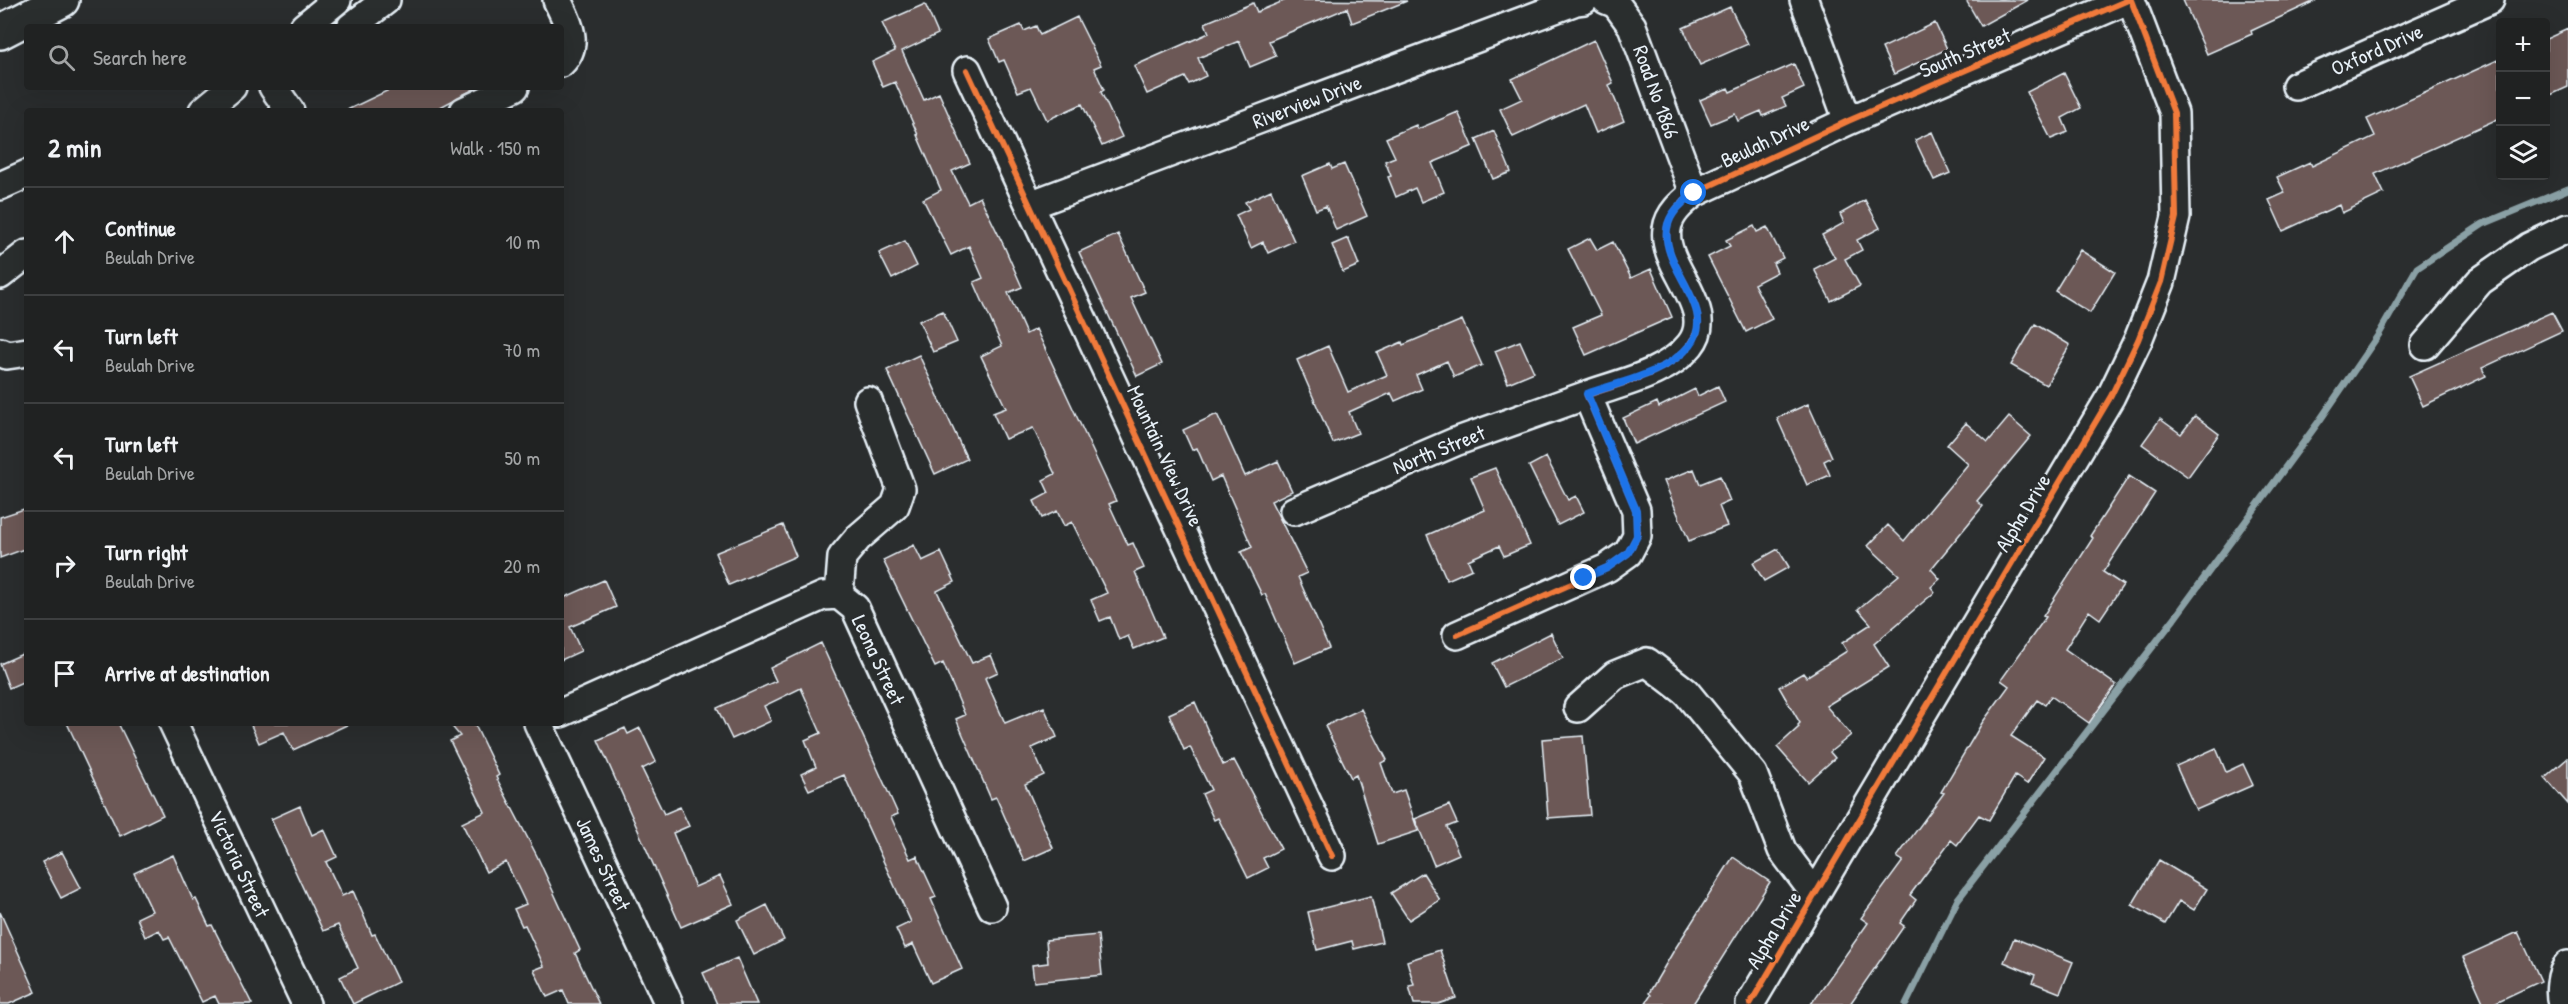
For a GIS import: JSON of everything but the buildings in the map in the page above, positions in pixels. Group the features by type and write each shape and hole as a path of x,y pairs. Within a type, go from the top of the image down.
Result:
{"main road":[{"path":"0,32 62,0"}],"street":[{"path":"308,24 337,0"},
{"path":"355,24 386,0"},
{"path":"557,0 571,31 571,50 564,59"},
{"name":"Riverview Drive","path":"1030,205 1576,1 1584,0"},
{"name":"Road No 1866","path":"1606,0 1616,4 1632,26 1694,193"},
{"path":"1804,0 1848,121"},
{"name":"South Street","path":"1848,121 2130,0"},
{"name":"Alpha Drive","path":"1750,1004 2111,396 2138,340 2161,282 2176,217 2174,113 2130,0"},
{"name":"Oxford Drive","path":"2296,86 2490,0"},
{"name":"Mountain View Drive","path":"967,70 1332,856"},
{"path":"202,108 228,90"},
{"path":"276,90 288,108"},
{"path":"470,108 509,90"},
{"name":"Beulah Drive","path":"1587,394 1657,369 1691,344 1699,323 1693,302 1671,256 1667,229 1677,207 1694,193 1848,121"},
{"path":"0,186 24,175"},
{"path":"2425,345 2480,281 2529,247 2568,228"},
{"path":"0,276 24,256"},
{"path":"0,352 7,355 24,352"},
{"path":"1457,635 1607,568 1628,553 1637,536 1636,510 1587,394"},
{"name":"North Street","path":"1294,511 1455,442 1587,394"},
{"path":"839,595 842,557 858,538 895,506 901,489 868,401"},
{"name":"Leona Street","path":"564,712 823,596 839,595 855,608 992,907"},
{"path":"1578,708 1615,675 1647,662 1686,692 1753,774 1782,850 1815,894"},
{"name":"Victoria Street","path":"174,726 306,1004"},
{"name":"James Street","path":"540,726 669,1004"},
{"path":"2562,1004 2560,996 2563,970 2568,965"}],"waterway":[{"path":"1906,1004 1958,899 2174,619 2320,420 2379,334 2417,268 2483,224 2568,189"}],"cycle path":[{"path":"1457,635 1607,568 1628,553 1637,536 1636,510 1587,395 1642,376 1669,363 1690,345 1697,331 1698,317 1694,302 1667,243 1668,223 1681,204 1694,193 1848,121 2128,0"},
{"path":"1750,1004 2111,396 2138,340 2161,282 2176,217 2174,113 2131,0"},
{"path":"967,70 1332,856"}],"route":[{"path":"1584,578 1607,568 1628,553 1637,536 1636,510 1587,394 1657,369 1691,344 1699,323 1693,302 1671,256 1667,229 1677,207 1694,193"}]}
